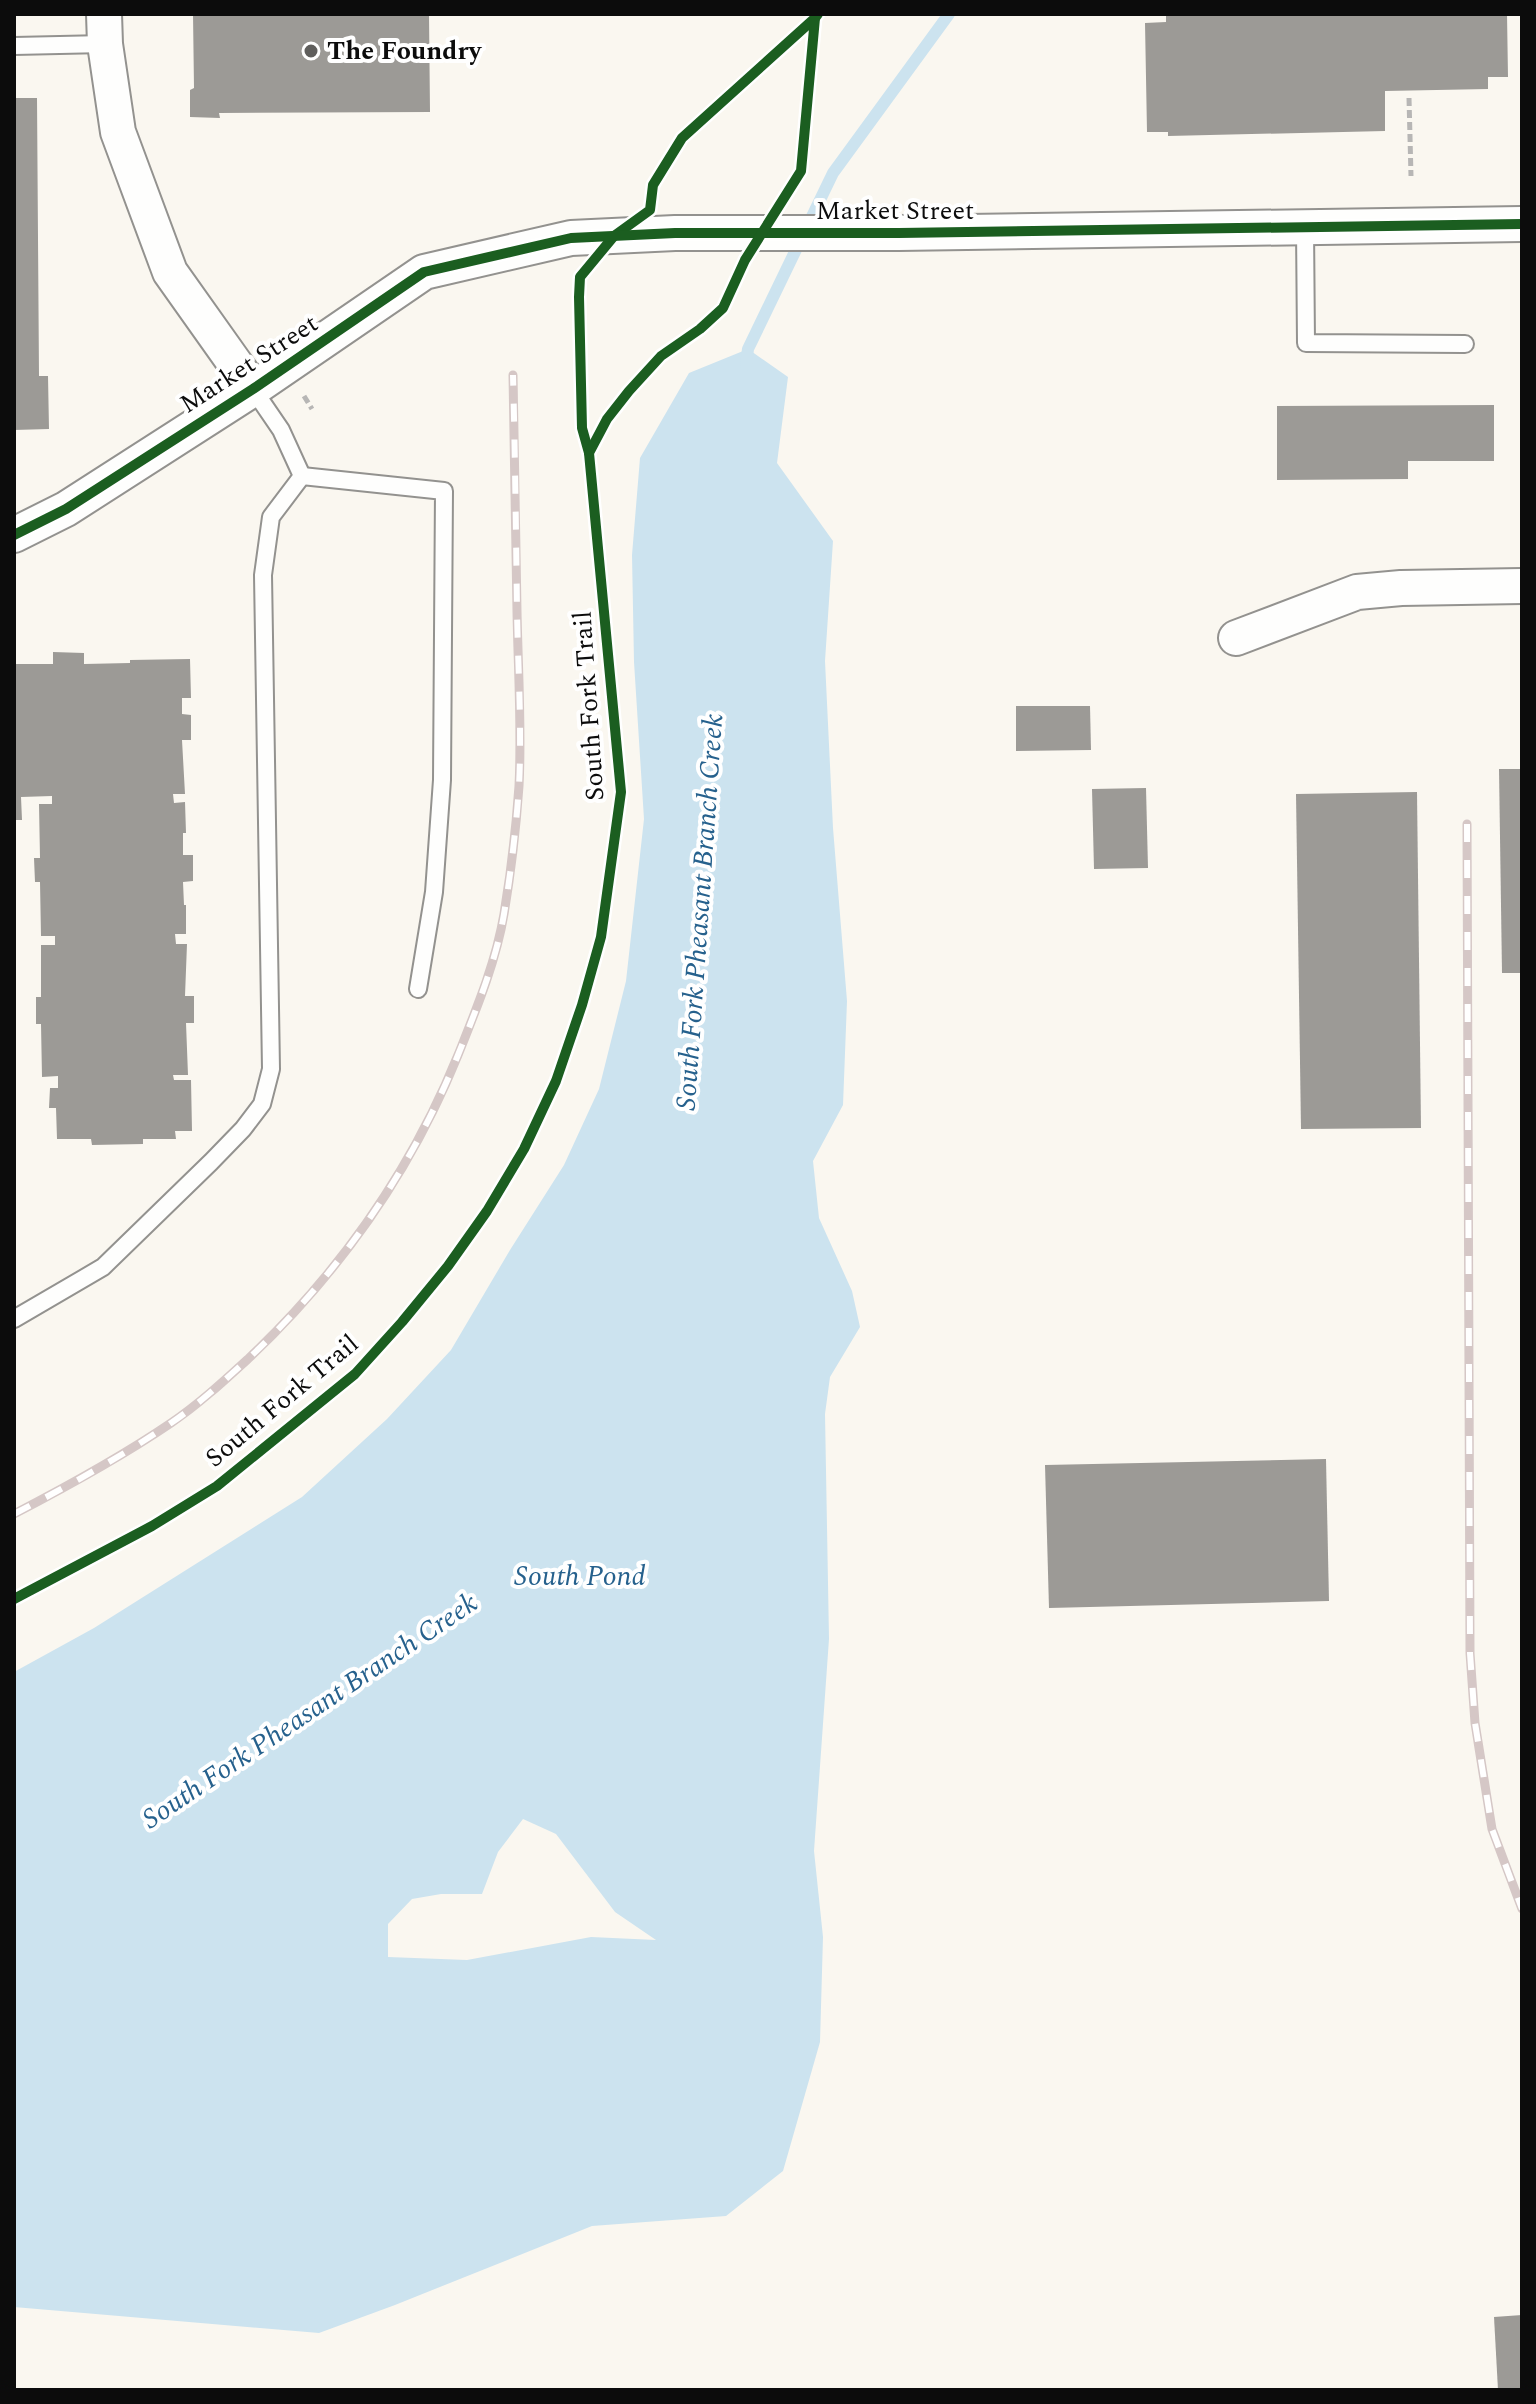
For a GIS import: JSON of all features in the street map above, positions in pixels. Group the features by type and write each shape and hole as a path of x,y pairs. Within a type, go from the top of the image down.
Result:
{"street":[{"path":"104,29 118,132 170,272 253,389"},
{"name":"Market Street","path":"14,535 66,509 253,389 424,272 571,238 675,233 1522,224"},
{"path":"1236,638 1357,592 1522,586"}],"lane":[{"path":"14,46 104,29"},
{"path":"1305,227 1306,343 1465,344"},
{"path":"253,389 281,430 302,476"},
{"path":"302,476 444,491 442,780 434,892 418,989"},
{"path":"14,1319 103,1267 243,1129 262,1104 271,1069 263,575 271,517 302,476"}],"path":[{"path":"1409,98 1411,176"}],"water":[{"name":"South Pond","path":"748,349 788,377 777,463 833,541 825,661 833,828 847,1001 843,1105 813,1161 819,1218 852,1291 860,1327 830,1377 825,1414 829,1639 814,1851 823,1937 820,2042 783,2171 726,2216 592,2226 319,2333 14,2307 14,1672 94,1628 302,1497 387,1419 451,1350 564,1165 599,1089 626,981 644,819 634,662 632,555 640,458 689,373","holes":["523,1819 556,1834 615,1912 656,1940 591,1937 467,1960 388,1957 388,1924 412,1899 441,1894 482,1894 498,1852"]}],"building":[{"name":"The Foundry","path":"193,14 429,14 430,112 219,113 220,118 190,117 190,90 194,88"},
{"path":"1166,14 1507,14 1508,77 1488,77 1488,89 1385,91 1385,131 1168,136 1168,132 1147,132 1145,23 1166,22"},
{"path":"14,98 37,98 39,376 48,376 49,429 14,430"},
{"path":"1494,405 1494,461 1408,461 1408,479 1277,480 1277,406"},
{"path":"53,652 84,653 84,664 190,659 191,698 182,698 182,714 191,715 191,740 182,740 185,794 173,794 174,803 185,802 183,855 193,855 193,881 183,882 186,934 175,934 176,944 187,944 185,996 194,996 194,1023 186,1023 188,1075 173,1075 174,1080 191,1080 192,1131 175,1131 176,1139 143,1139 143,1144 92,1145 91,1139 57,1139 56,1108 49,1108 50,1088 58,1088 58,1076 42,1077 41,1024 36,1024 36,997 41,997 41,945 55,945 55,936 41,936 40,882 35,882 34,858 40,858 39,804 52,804 52,796 21,797 22,820 14,820 14,664 53,664"},
{"path":"1016,706 1090,706 1091,750 1016,751"},
{"path":"1499,769 1522,769 1522,973 1502,973"},
{"path":"1146,788 1148,868 1094,869 1092,789"},
{"path":"1417,792 1421,1128 1301,1129 1296,794"},
{"path":"1326,1459 1329,1601 1049,1608 1045,1465"},
{"path":"1522,2315 1522,2390 1498,2390 1494,2317"}],"waterway":[{"name":"South Fork Pheasant Branch Creek","path":"746,365 748,349 833,173 949,14"}],"railway":[{"path":"14,1514 94,1471 171,1423 202,1400 282,1325 343,1255 370,1218 418,1139 458,1055 496,950 504,914 519,786 513,375"},
{"path":"1467,824 1470,1653 1475,1723 1492,1829 1522,1909"}],"cycle path":[{"name":"South Fork Trail","path":"14,1599 152,1526 217,1486 355,1374 448,1266 487,1211 524,1149 556,1081 601,937 621,792 589,453 607,419 661,356 700,329 723,308 745,260 801,171 815,18 818,14"},
{"path":"589,453 582,428 580,277 614,236 650,210 653,185 682,138 815,18"},
{"path":"14,535 66,509 253,389 424,272 571,238 675,233 1522,224"}],"place":[{"name":"The Foundry","path":"311,51"}]}
